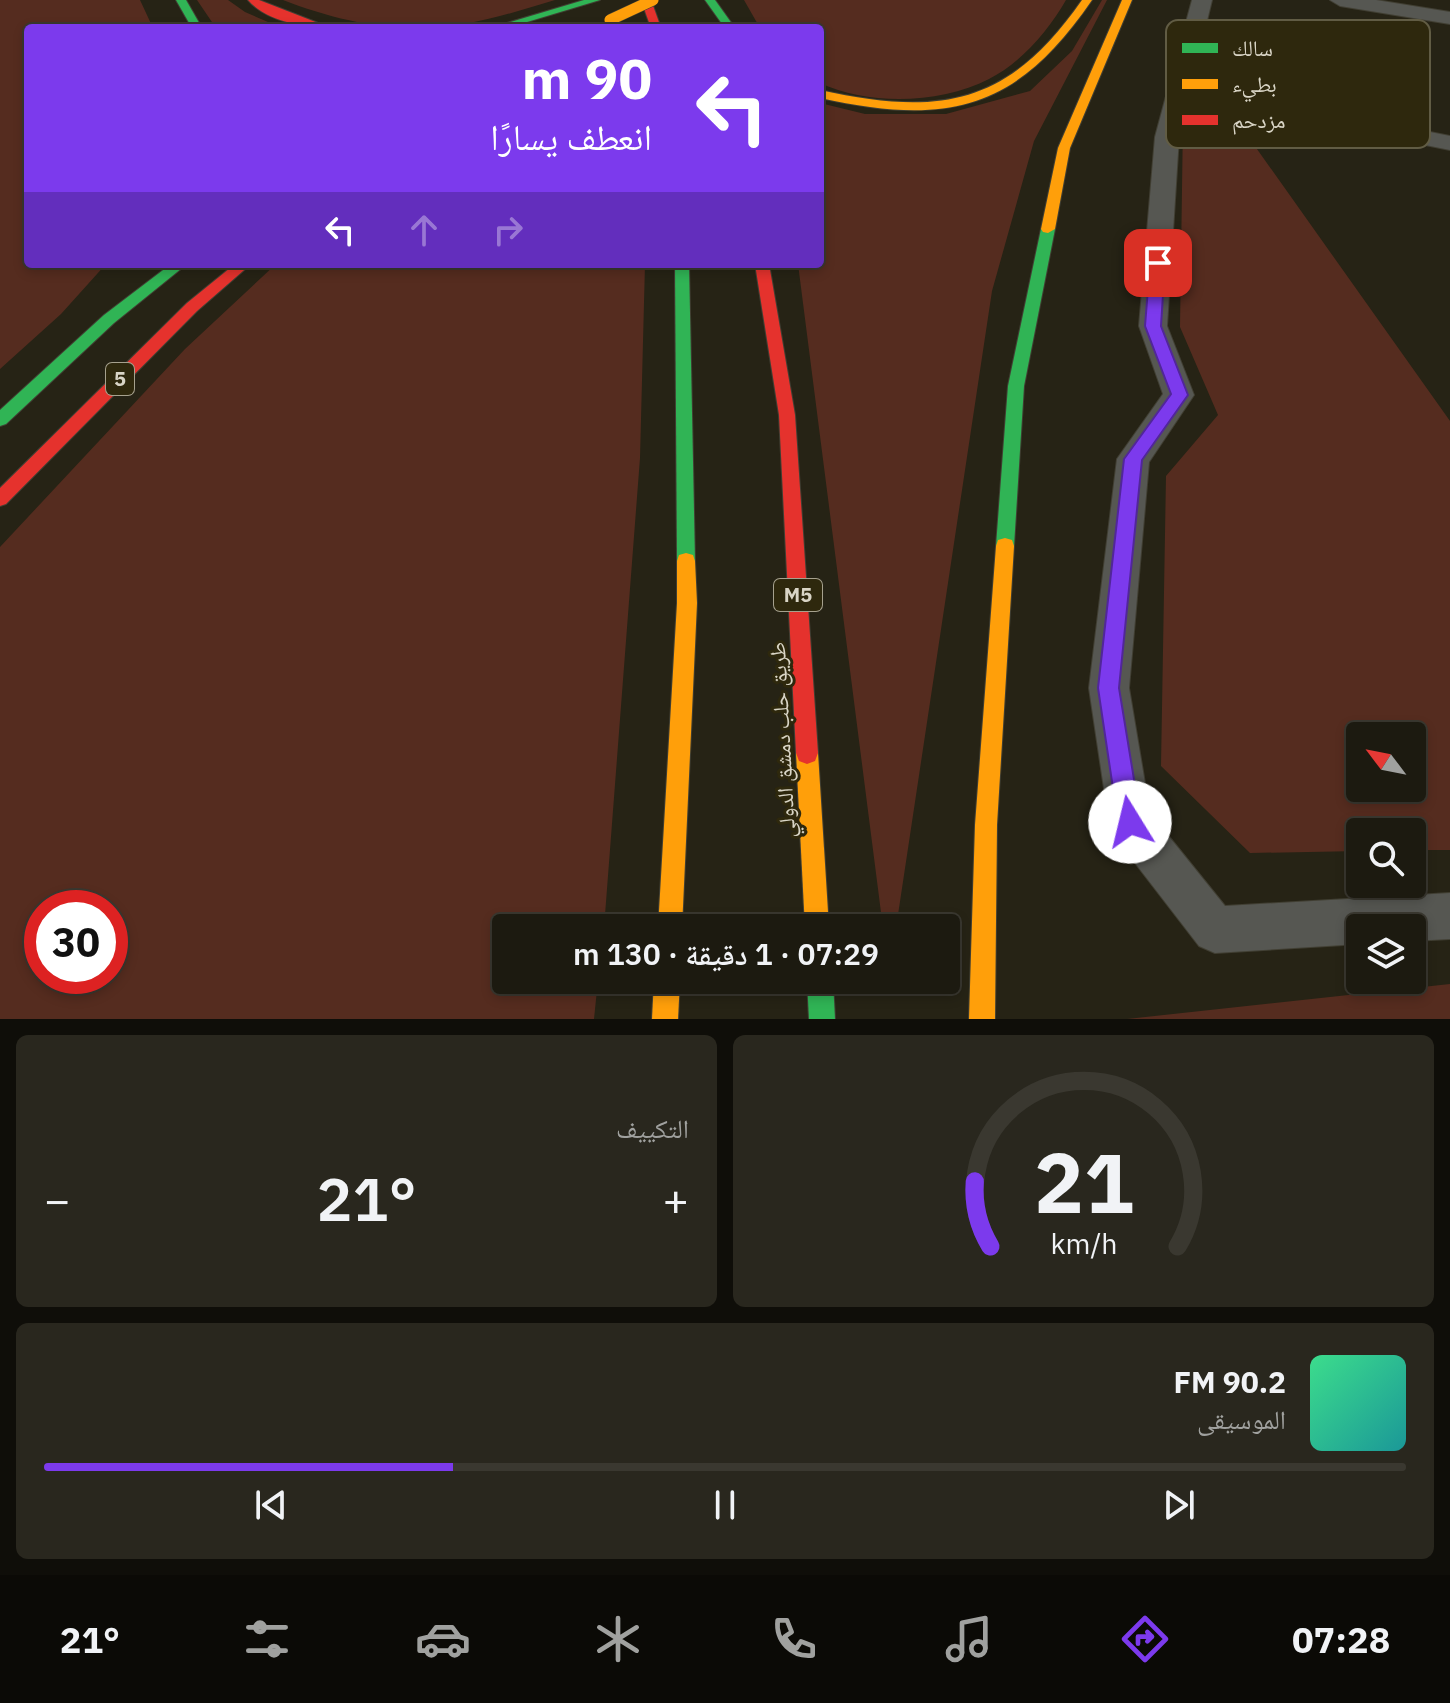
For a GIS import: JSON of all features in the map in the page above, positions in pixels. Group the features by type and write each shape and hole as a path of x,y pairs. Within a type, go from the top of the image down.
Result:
{"highway":[{"path":"181,0 195,24"},
{"path":"253,0 259,6 307,24"},
{"path":"509,24 596,0"},
{"path":"544,24 596,0"},
{"path":"646,0 655,24"},
{"path":"602,24 653,0"},
{"path":"709,0 715,24"},
{"path":"709,0 727,24"},
{"path":"824,95 864,106 898,108 934,107 967,101 997,90 1024,75 1060,44 1074,26 1087,0"},
{"path":"982,1019 986,825 1016,386 1064,148 1127,0"},
{"path":"109,319 152,268"},
{"path":"0,420 109,319 175,268"},
{"name":"5","path":"0,499 192,307 239,268"},
{"path":"671,914 687,603 682,268"},
{"name":"طريق حلب دمشق الدولي","path":"763,268 787,415 816,914"},
{"path":"665,1019 666,994"},
{"path":"821,994 822,1019"}],"street":[{"path":"1197,20 1202,0"},
{"path":"1340,0 1450,18"},
{"path":"1430,139 1450,143"},
{"path":"1166,148 1153,326 1179,395 1133,459 1109,688 1130,822 1215,930 1450,916"}],"shaded area":[{"path":"0,0 140,0 151,24 24,24 24,268 102,268 61,314 0,369"},
{"path":"197,0 228,0 245,12 273,24 213,24"},
{"path":"283,0 555,0 463,24 368,24 327,15"},
{"path":"744,0 1066,0 1033,45 1001,72 949,93 904,99 860,96 824,84 824,24 758,24"},
{"path":"1102,0 1107,0 1034,141 992,291 898,914 881,914 799,268 824,268 824,104 865,114 946,114 1030,91 1072,51"},
{"path":"1183,148 1256,148 1450,421 1450,850 1426,850 1426,818 1346,818 1346,851 1250,853 1161,766 1166,476 1218,415 1180,327"},
{"path":"272,268 645,268 640,458 605,914 492,914 492,994 597,994 594,1019 0,1019 0,547 185,349"},
{"path":"1450,984 1450,1019 1127,1019 1358,994 1426,994 1426,987"}],"traffic: fast":[{"path":"181,0 195,24"},
{"path":"509,24 595,0"},
{"path":"710,0 727,24"},
{"path":"1005,546 1016,386 1048,229"},
{"path":"0,420 109,319 175,268"},
{"path":"682,268 686,561"},
{"path":"821,994 822,1019"}],"traffic: slow":[{"path":"610,20 653,0"},
{"path":"824,95 901,107 938,106 973,98 1005,84 1035,64 1062,36 1087,0"},
{"path":"1048,229 1064,148 1127,0"},
{"path":"982,1019 986,825 1005,546"},
{"path":"671,914 687,603 686,561"},
{"path":"807,753 816,914"},
{"path":"665,1019 666,994"}],"traffic: jam":[{"path":"253,0 259,6 307,24"},
{"path":"646,0 655,24"},
{"path":"0,499 192,307 239,268"},
{"path":"763,268 787,415 807,753"}],"route":[{"path":"1130,822 1109,688 1133,459 1179,395 1153,326 1158,263"}]}
